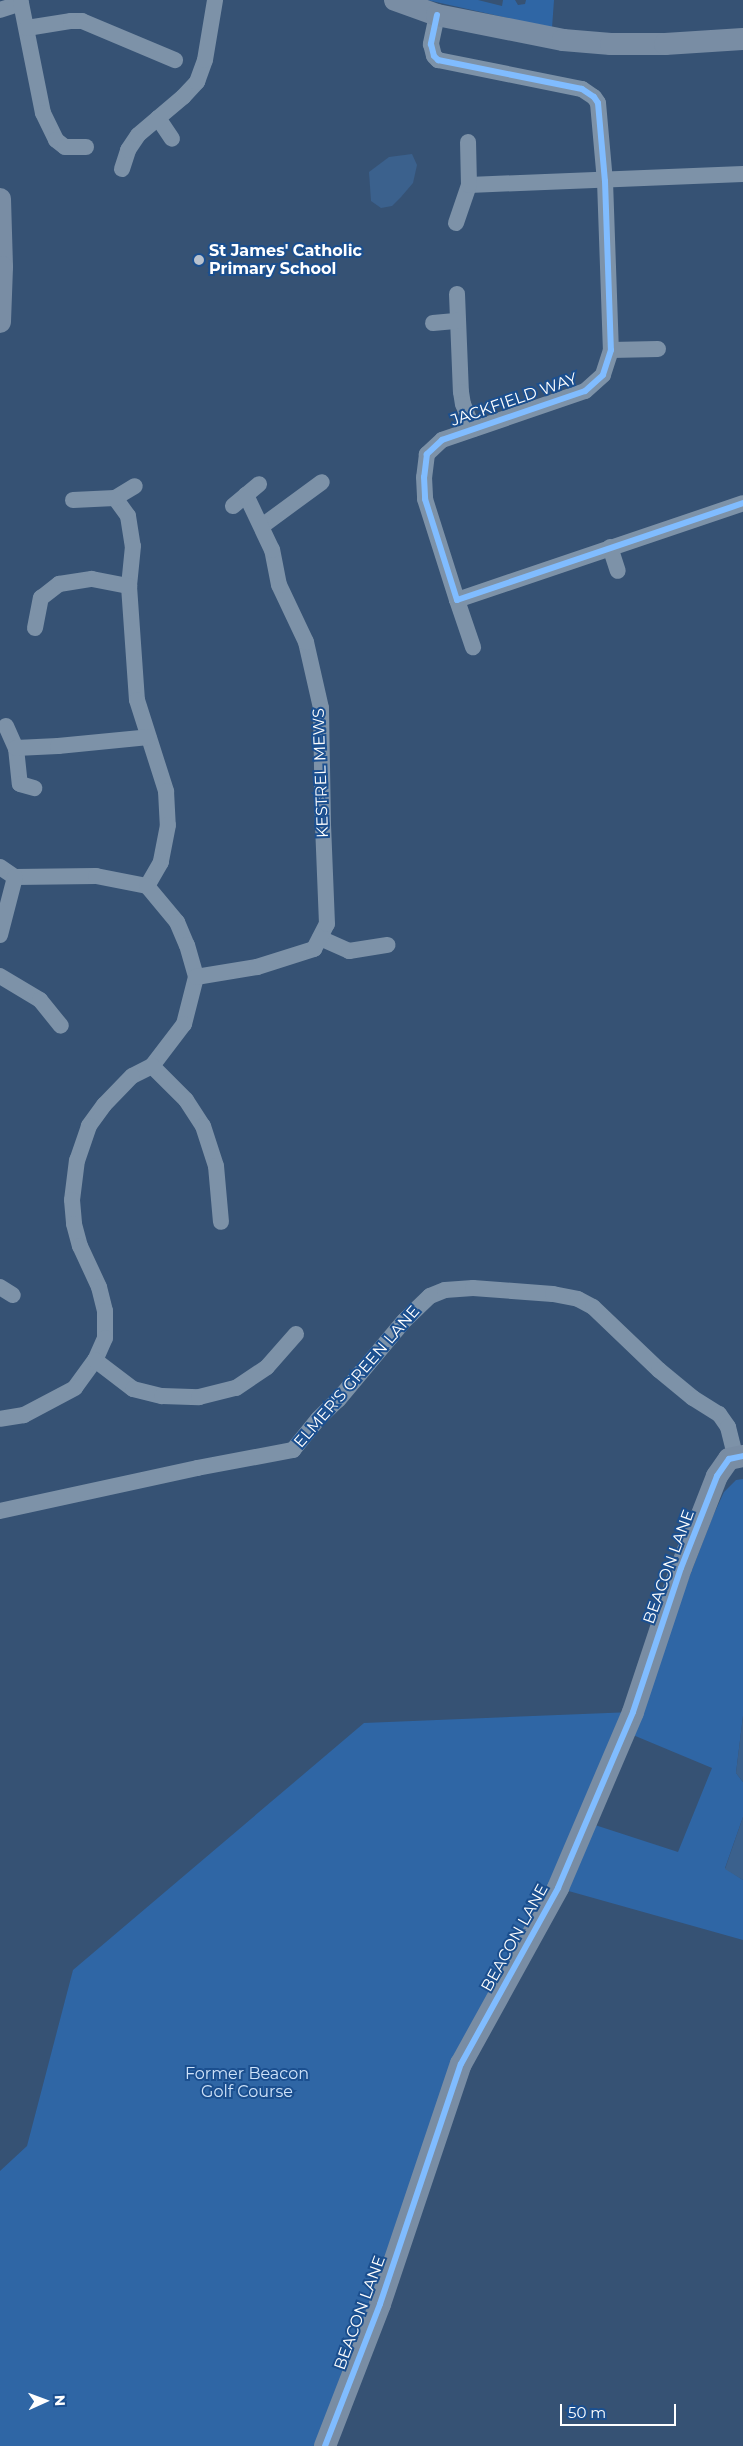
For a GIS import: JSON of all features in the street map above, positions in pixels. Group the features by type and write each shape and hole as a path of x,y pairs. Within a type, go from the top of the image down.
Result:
{"street":[{"path":"122,169 132,142 183,97 197,82 205,60 215,0"},
{"path":"394,0 437,15 553,39 611,44 665,44 743,39"},
{"path":"0,10 20,2 40,100 56,140 65,147 86,147"},
{"name":"JACKFIELD WAY","path":"437,15 431,44 434,56 438,60 582,89 594,97 600,111 605,181 611,350 603,375 585,391 442,440 427,454 424,477 428,514 473,647"},
{"path":"26,28 71,20 82,21 175,60"},
{"path":"158,118 172,139"},
{"path":"456,223 469,185 468,142"},
{"path":"469,185 743,174"},
{"path":"0,199 2,266 0,322"},
{"path":"457,294 462,404 473,429"},
{"path":"433,323 458,321"},
{"path":"611,350 658,349"},
{"path":"262,526 322,482"},
{"path":"233,506 259,484"},
{"path":"73,500 115,498 135,486"},
{"name":"KESTREL MEWS","path":"246,494 272,550 280,585 306,642 321,708 327,924 320,938"},
{"path":"115,498 128,516 133,546 129,586 137,700 166,791 168,825 161,862 147,886"},
{"path":"457,600 743,503"},
{"path":"610,547 618,572"},
{"path":"35,628 41,598 59,584 92,579 129,586"},
{"path":"6,726 16,748 20,784 34,788"},
{"path":"16,748 149,737"},
{"path":"0,867 15,877 96,876 147,886 177,922 187,944 196,977 184,1024 152,1066 132,1076 104,1105 89,1126 77,1160 72,1200 74,1224 80,1246 99,1287 105,1311 105,1338 95,1360 75,1388 24,1415 0,1419"},
{"path":"0,935 15,877"},
{"path":"196,977 282,961 314,949 320,938 349,951 388,945"},
{"path":"0,976 40,1000 61,1026"},
{"path":"152,1066 186,1100 203,1126 216,1166 221,1222"},
{"name":"ELMER'S GREEN LANE","path":"0,1511 197,1468 294,1450 318,1419 338,1400 404,1321 430,1296 445,1290 473,1288 553,1294 578,1300 593,1307 659,1370 693,1398 719,1414 728,1427 739,1456"},
{"path":"95,1360 133,1389 162,1396 199,1397 236,1388 267,1367 296,1334"},
{"name":"BEACON LANE","path":"325,2446 380,2304 461,2064 558,1888 633,1712 682,1568 717,1476 729,1459 739,1456"}],"green space":[{"path":"427,0 478,0 502,6 503,0 515,0 518,5 525,4 526,0 554,0 552,28"},
{"path":"743,1479 743,1716 736,1773 743,1782 743,1817 725,1868 743,1880 743,1940 565,1890 595,1825 678,1852 712,1768 633,1735 657,1660 713,1516 724,1492 736,1480"},
{"name":"Former Beacon Golf Course","path":"633,1712 461,2064 325,2446 0,2446 0,2171 27,2146 73,1970 364,1723"}],"shaded area":[{"path":"412,154 417,165 413,183 401,197 392,206 381,208 371,201 369,172 389,157"},
{"path":"743,1716 743,1782 736,1773"},
{"path":"743,1817 743,1880 725,1869"}],"cycle path":[{"path":"437,15 431,44 434,56 438,60 582,89 594,97 598,103 605,181 611,350 603,375 585,391 442,440 427,454 424,477 425,499 457,600 743,503"},
{"path":"325,2446 380,2304 461,2064 558,1888 633,1712 681,1568 717,1476 729,1459 743,1456"}],"place":[{"name":"St James' Catholic Primary School","path":"199,260"}]}
